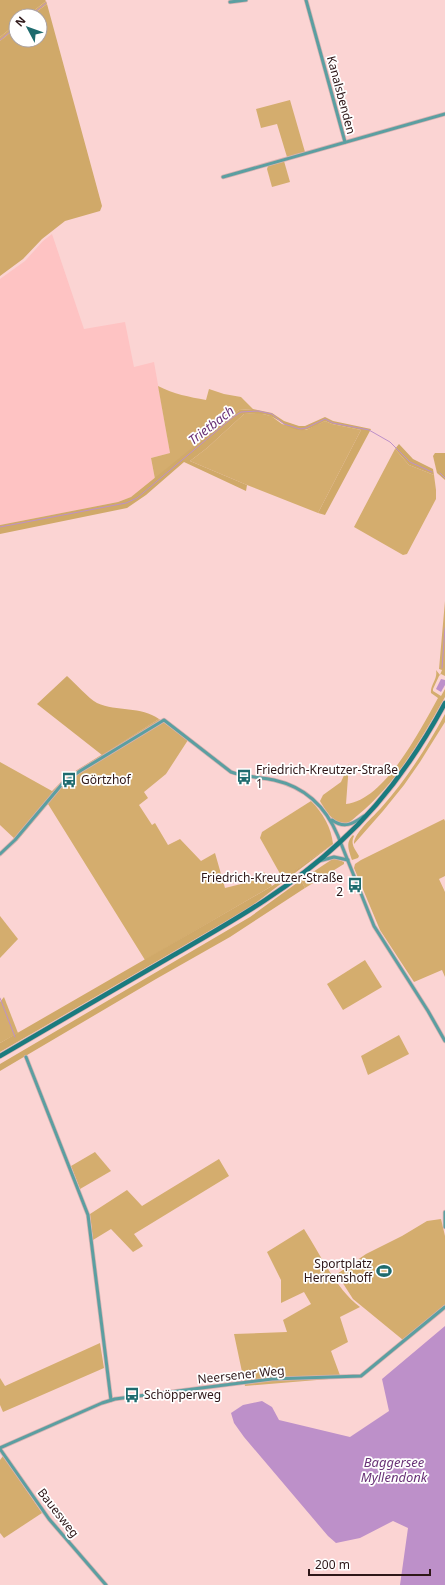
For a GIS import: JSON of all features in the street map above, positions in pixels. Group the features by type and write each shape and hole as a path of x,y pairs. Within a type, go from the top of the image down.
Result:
{"main road":[{"path":"0,1056 225,925 280,891 341,841 372,810 407,766 429,732 445,703"}],"street":[{"path":"230,2 246,0"},
{"name":"Kanalsbenden","path":"223,177 345,142 306,0"},
{"path":"345,142 445,114"},
{"path":"0,854 15,840 63,783 164,720 232,772 238,775 286,783 301,790 313,799 336,823 346,826 353,824 372,810"},
{"path":"329,817 341,841 374,926 428,1010 445,1041"},
{"path":"316,862 334,857 348,860"},
{"path":"26,1057 88,1215 111,1400"},
{"path":"445,1212 445,1227"},
{"name":"Neersener Weg","path":"0,1449 111,1400 272,1379 360,1376 445,1307"},
{"name":"Bauesweg","path":"0,1449 49,1519 106,1585"}],"shaded area":[{"path":"0,0 46,1 37,8 8,8 8,30 0,37"},
{"path":"46,1 47,4 42,8 37,8"},
{"path":"47,4 102,206 100,211 65,221 42,239 23,259 0,276 0,41 8,34 8,48 48,48 48,8 42,8"},
{"path":"8,30 8,34 0,41 0,37"},
{"path":"290,100 305,152 287,157 277,124 261,128 256,109"},
{"path":"284,161 290,182 272,187 267,169 268,166"},
{"path":"52,234 84,329 125,322 134,367 154,362 170,453 151,458 155,479 131,497 118,502 0,525 0,279 25,261 43,241"},
{"path":"158,386 182,395 206,400 209,389 224,394 241,397 253,409 239,410 155,479 151,458 170,453"},
{"path":"253,409 272,413 284,421 299,426 305,426 325,417 333,421 371,429 325,515 318,513 361,430 332,424 325,421 309,429 299,430 290,428 270,416 260,414 244,414 207,448 190,461 247,485 246,491 184,462 146,495 127,508 0,534 0,525 118,502 131,497 239,410"},
{"path":"258,413 271,416 282,424 306,430 325,421 332,424 361,430 318,513 190,461 207,448 244,414"},
{"path":"399,444 413,459 433,469 434,475 409,465 395,449"},
{"path":"395,449 409,465 434,475 436,490 436,499 407,554 403,555 354,527"},
{"path":"435,453 445,453 445,480 437,473 433,456"},
{"path":"445,601 445,676 440,675 442,670 439,669"},
{"path":"436,670 440,675 433,691 441,696 445,689 445,697 407,760 372,803 345,824 336,821 324,808 320,801 323,795 341,782 349,764 346,804 360,800 388,777 400,762 422,728 438,698 431,693 431,690 436,676"},
{"path":"67,676 97,703 105,706 145,712 159,719 102,755 37,704"},
{"path":"445,714 445,722 404,785 354,844 360,830 381,808 407,775 431,739"},
{"path":"159,719 188,740 166,774 144,792 148,798 139,805 152,825 155,823 168,845 180,839 201,861 215,853 225,888 245,883 264,872 272,886 145,960 48,804 17,841 0,825 0,762 52,791 63,780 77,770"},
{"path":"311,801 326,821 333,844 283,879 260,838 262,832"},
{"path":"444,819 445,876 439,879 445,892 445,977 442,970 414,982 380,930 354,868 355,864 361,860"},
{"path":"353,835 353,844 359,856 358,858 352,860 348,844"},
{"path":"333,844 249,908 0,1052 0,1043 272,886"},
{"path":"334,858 344,862 344,864 305,888 301,880"},
{"path":"301,880 305,888 230,937 0,1071 0,1064 250,917"},
{"path":"0,916 18,939 0,958"},
{"path":"365,960 382,987 343,1010 327,984"},
{"path":"4,997 18,1033 0,1043 0,1002"},
{"path":"399,1035 409,1054 368,1075 361,1056"},
{"path":"95,1152 111,1171 80,1189 71,1166"},
{"path":"219,1159 229,1176 134,1234 143,1246 133,1252 111,1229 93,1240 90,1214 127,1190 142,1206"},
{"path":"441,1219 445,1236 445,1306 403,1340 353,1299 337,1274 366,1254 402,1236 427,1221"},
{"path":"304,1229 336,1281 360,1307 340,1317 348,1342 331,1351 341,1378 245,1386 234,1334 287,1332 283,1320 311,1304 304,1292 281,1303 281,1280 267,1252"},
{"path":"100,1343 104,1368 3,1412 0,1405 0,1378 5,1386"},
{"path":"3,1456 42,1513 4,1538 0,1533 0,1460"}],"water":[{"path":"441,679 445,680 445,685 441,692 436,689"},
{"name":"Baggersee Myllendonk","path":"445,1326 445,1585 400,1585 408,1528 393,1521 360,1538 336,1543 328,1536 244,1437 234,1423 231,1413 243,1405 262,1401 272,1407 279,1420 350,1437 389,1411 382,1379"}],"waterway":[{"path":"40,8 46,3"},
{"path":"0,40 8,34"},
{"name":"Trietbach","path":"0,527 126,503 137,498 233,417 241,412 258,411 272,414 284,424 300,429 306,428 325,419 333,423 369,430 390,442 410,462 432,472"},
{"name":"Trietbach","path":"440,473 445,478"},
{"path":"442,668 445,628"},
{"path":"0,998 15,1037"}],"place":[{"name":"Friedrich-Kreutzer-Straße 1","path":"244,777"},
{"name":"Görtzhof","path":"69,780"},
{"name":"Friedrich-Kreutzer-Straße 2","path":"355,885"},
{"name":"Sportplatz Herrenshoff","path":"384,1271"},
{"name":"Schöpperweg","path":"132,1395"}]}
